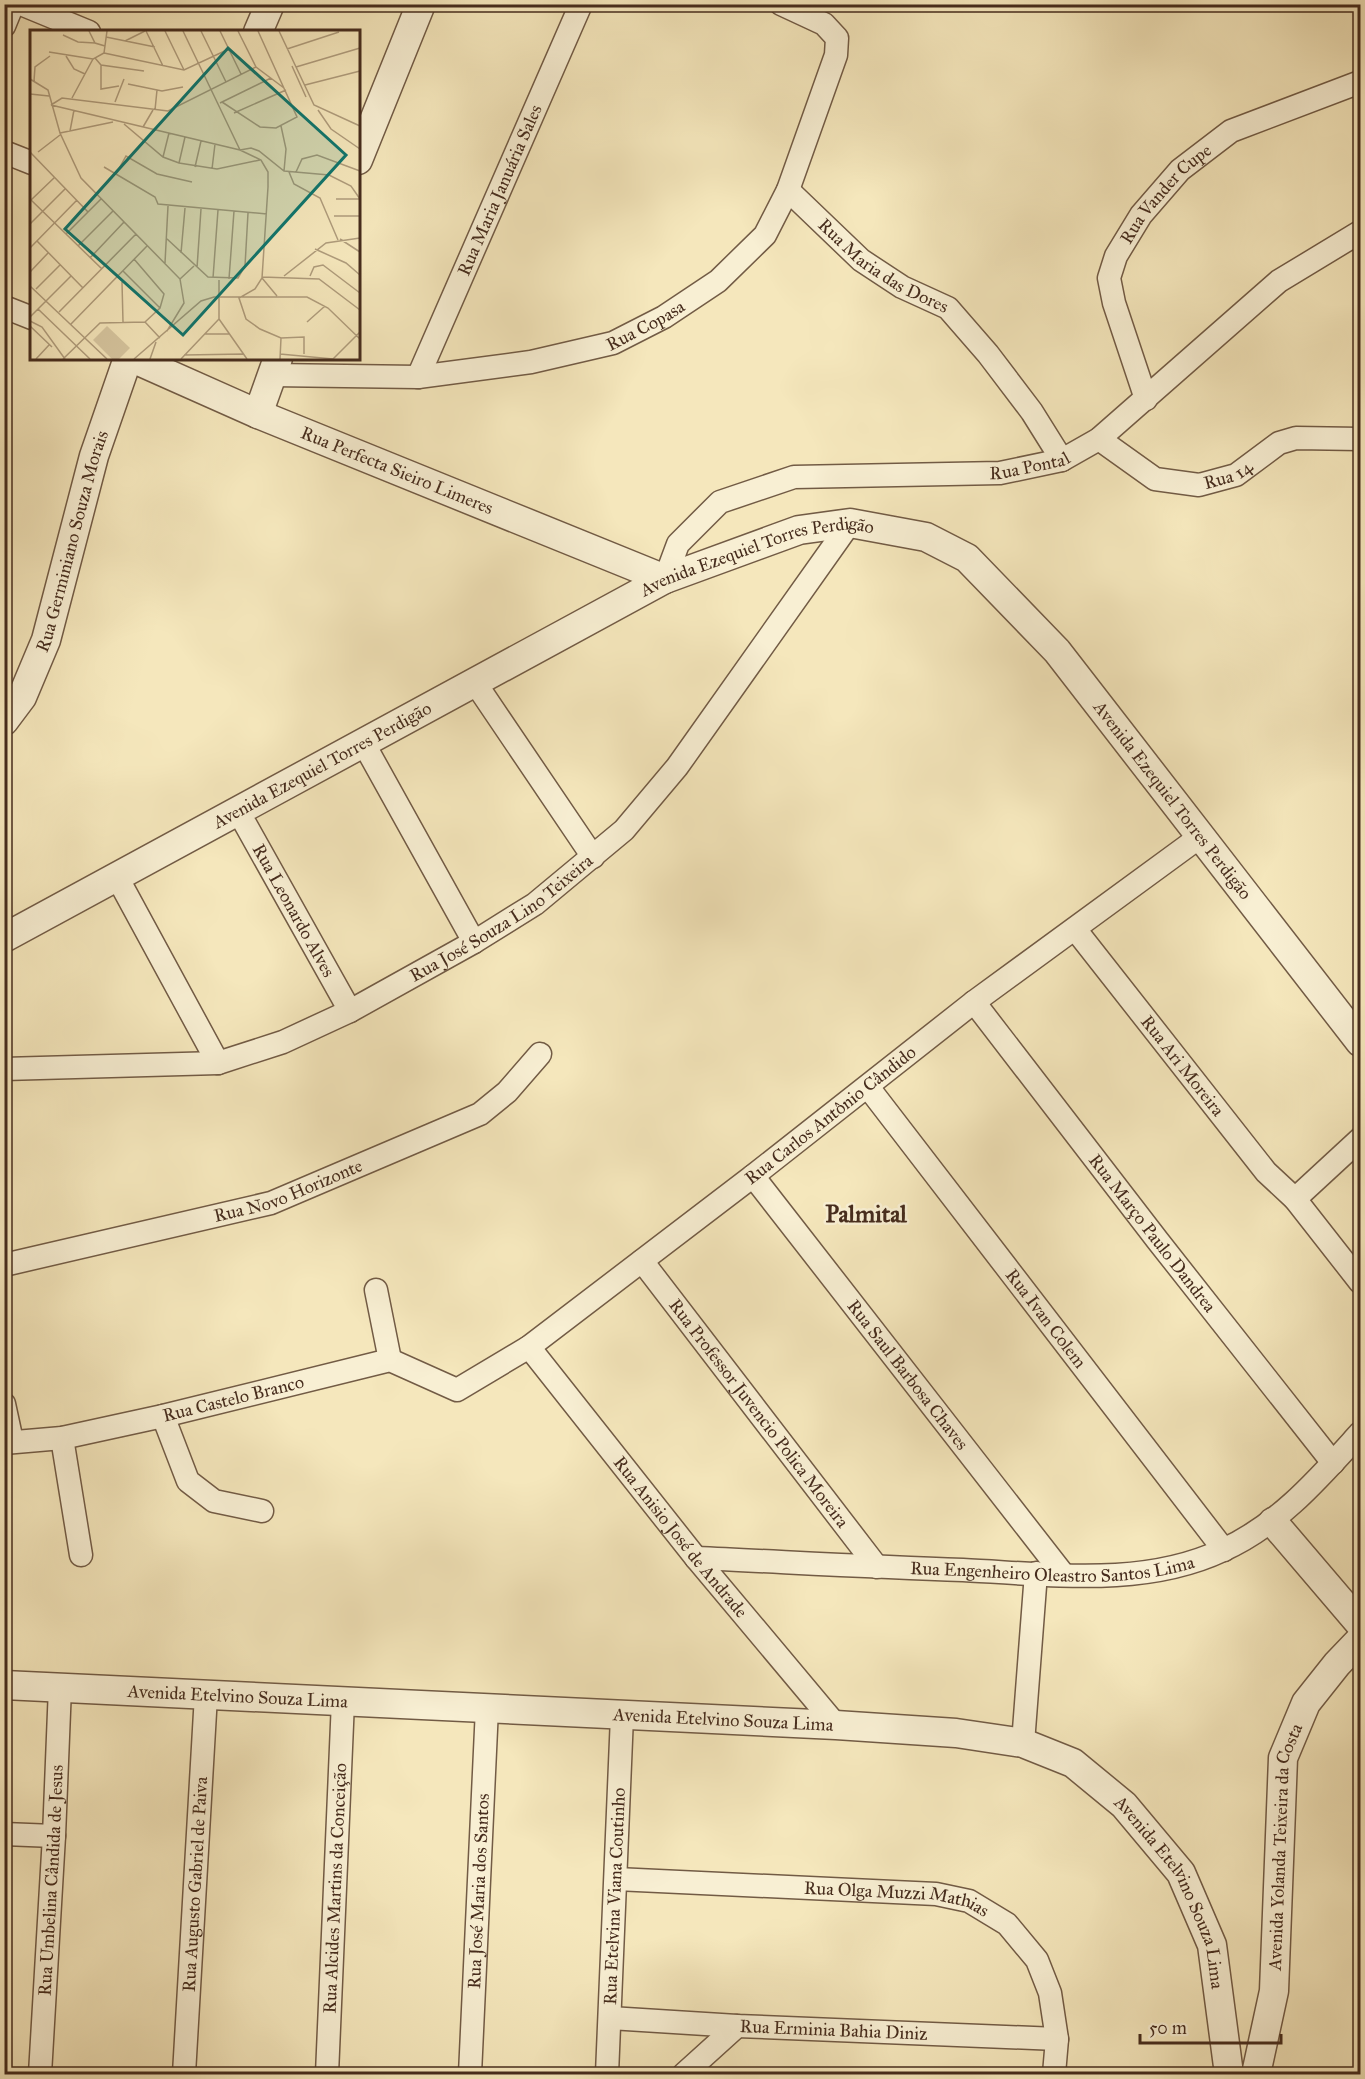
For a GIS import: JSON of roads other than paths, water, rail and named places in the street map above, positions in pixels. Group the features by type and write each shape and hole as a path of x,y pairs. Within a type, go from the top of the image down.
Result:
{"street":[{"path":"4,26 14,4"},
{"path":"21,4 84,30"},
{"path":"259,30 270,4"},
{"path":"360,155 422,4"},
{"name":"Rua Maria Januária Sales","path":"418,377 581,4"},
{"name":"Rua Copasa","path":"275,367 418,377 531,362 613,343 663,317 718,281 765,235 788,190 836,56 837,38 824,24 781,4"},
{"name":"Rua Vander Cupe","path":"1146,399 1114,303 1109,278 1116,256 1141,215 1180,170 1231,131 1360,82"},
{"path":"4,152 30,162"},
{"name":"Rua Maria das Dores","path":"788,190 861,260 902,287 948,308 988,354 1026,404 1062,460"},
{"name":"Rua Pontal","path":"665,579 678,544 720,502 794,477 1000,473 1062,460 1099,439 1279,281 1360,232"},
{"path":"4,307 30,317"},
{"name":"Rua Germiniano Souza Morais","path":"4,721 22,697 46,639 94,456 129,360"},
{"name":"Rua Perfecta Sieiro Limeres","path":"135,360 258,414 665,579"},
{"path":"258,414 275,367"},
{"name":"Rua 14","path":"1099,439 1155,480 1199,485 1236,475 1279,443 1296,438 1360,439"},
{"name":"Avenida Ezequiel Torres Perdigão","path":"4,938 476,684 665,579 799,531 850,523 926,537 968,558 1057,651 1360,1042"},
{"name":"Rua José Souza Lino Teixeira","path":"4,1070 218,1063 283,1042 350,1011 474,942 535,904 624,830 676,767 850,523"},
{"path":"476,684 593,857"},
{"path":"364,744 474,942"},
{"name":"Rua Leonardo Alves","path":"238,811 350,1011"},
{"name":"Rua Carlos Antônio Cândido","path":"390,1360 457,1390 528,1347 753,1176 974,1002 1201,836"},
{"path":"117,877 218,1063"},
{"name":"Rua Ari Moreira","path":"1075,929 1266,1172 1294,1199 1360,1282"},
{"name":"Rua Março Paulo Dandrea","path":"974,1002 1333,1463"},
{"name":"Rua Novo Horizonte","path":"4,1265 271,1203 480,1114 507,1092 540,1054"},
{"name":"Rua Ivan Colem","path":"868,1087 1224,1550"},
{"path":"1294,1199 1360,1139"},
{"name":"Rua Saul Barbosa Chaves","path":"753,1176 1063,1574"},
{"name":"Rua Professor Juvencio Polica Moreira","path":"642,1261 877,1567"},
{"path":"376,1290 390,1360"},
{"name":"Rua Anisio José de Andrade","path":"528,1347 696,1558 836,1725"},
{"name":"Rua Castelo Branco","path":"8,1442 62,1438 163,1416 390,1360"},
{"path":"4,1404 8,1442"},
{"path":"163,1416 188,1481 214,1501 262,1511"},
{"name":"Rua Engenheiro Oleastro Santos Lima","path":"696,1558 877,1567 1134,1575 1184,1565 1224,1550 1273,1522 1360,1433"},
{"path":"62,1438 81,1554"},
{"path":"1273,1522 1360,1624"},
{"path":"1023,1743 1036,1573"},
{"name":"Avenida Yolanda Teixeira da Costa","path":"1256,2074 1274,1991 1283,1758 1306,1703 1337,1664 1360,1640"},
{"name":"Avenida Etelvino Souza Lima","path":"4,1684 836,1725 956,1732 1023,1743 1073,1762 1124,1804 1181,1873 1212,1945 1229,2074"},
{"name":"Rua Umbelina Cândida de Jesus","path":"40,2074 60,1687"},
{"name":"Rua Augusto Gabriel de Paiva","path":"184,2074 206,1695"},
{"name":"Rua Alcides Martins da Conceição","path":"327,2074 343,1701"},
{"name":"Rua José Maria dos Santos","path":"470,2074 487,1708"},
{"name":"Rua Etelvina Viana Coutinho","path":"607,2074 622,1716"},
{"path":"4,1834 54,1836"},
{"name":"Rua Olga Muzzi Mathias","path":"616,1879 936,1894 969,1901 1007,1924 1037,1960 1050,1993 1057,2039 1054,2074"},
{"name":"Rua Erminia Bahia Diniz","path":"610,2018 737,2026 1057,2039"},
{"path":"684,2074 737,2026"}],"district":[{"name":"Palmital","path":"866,1214"}]}
